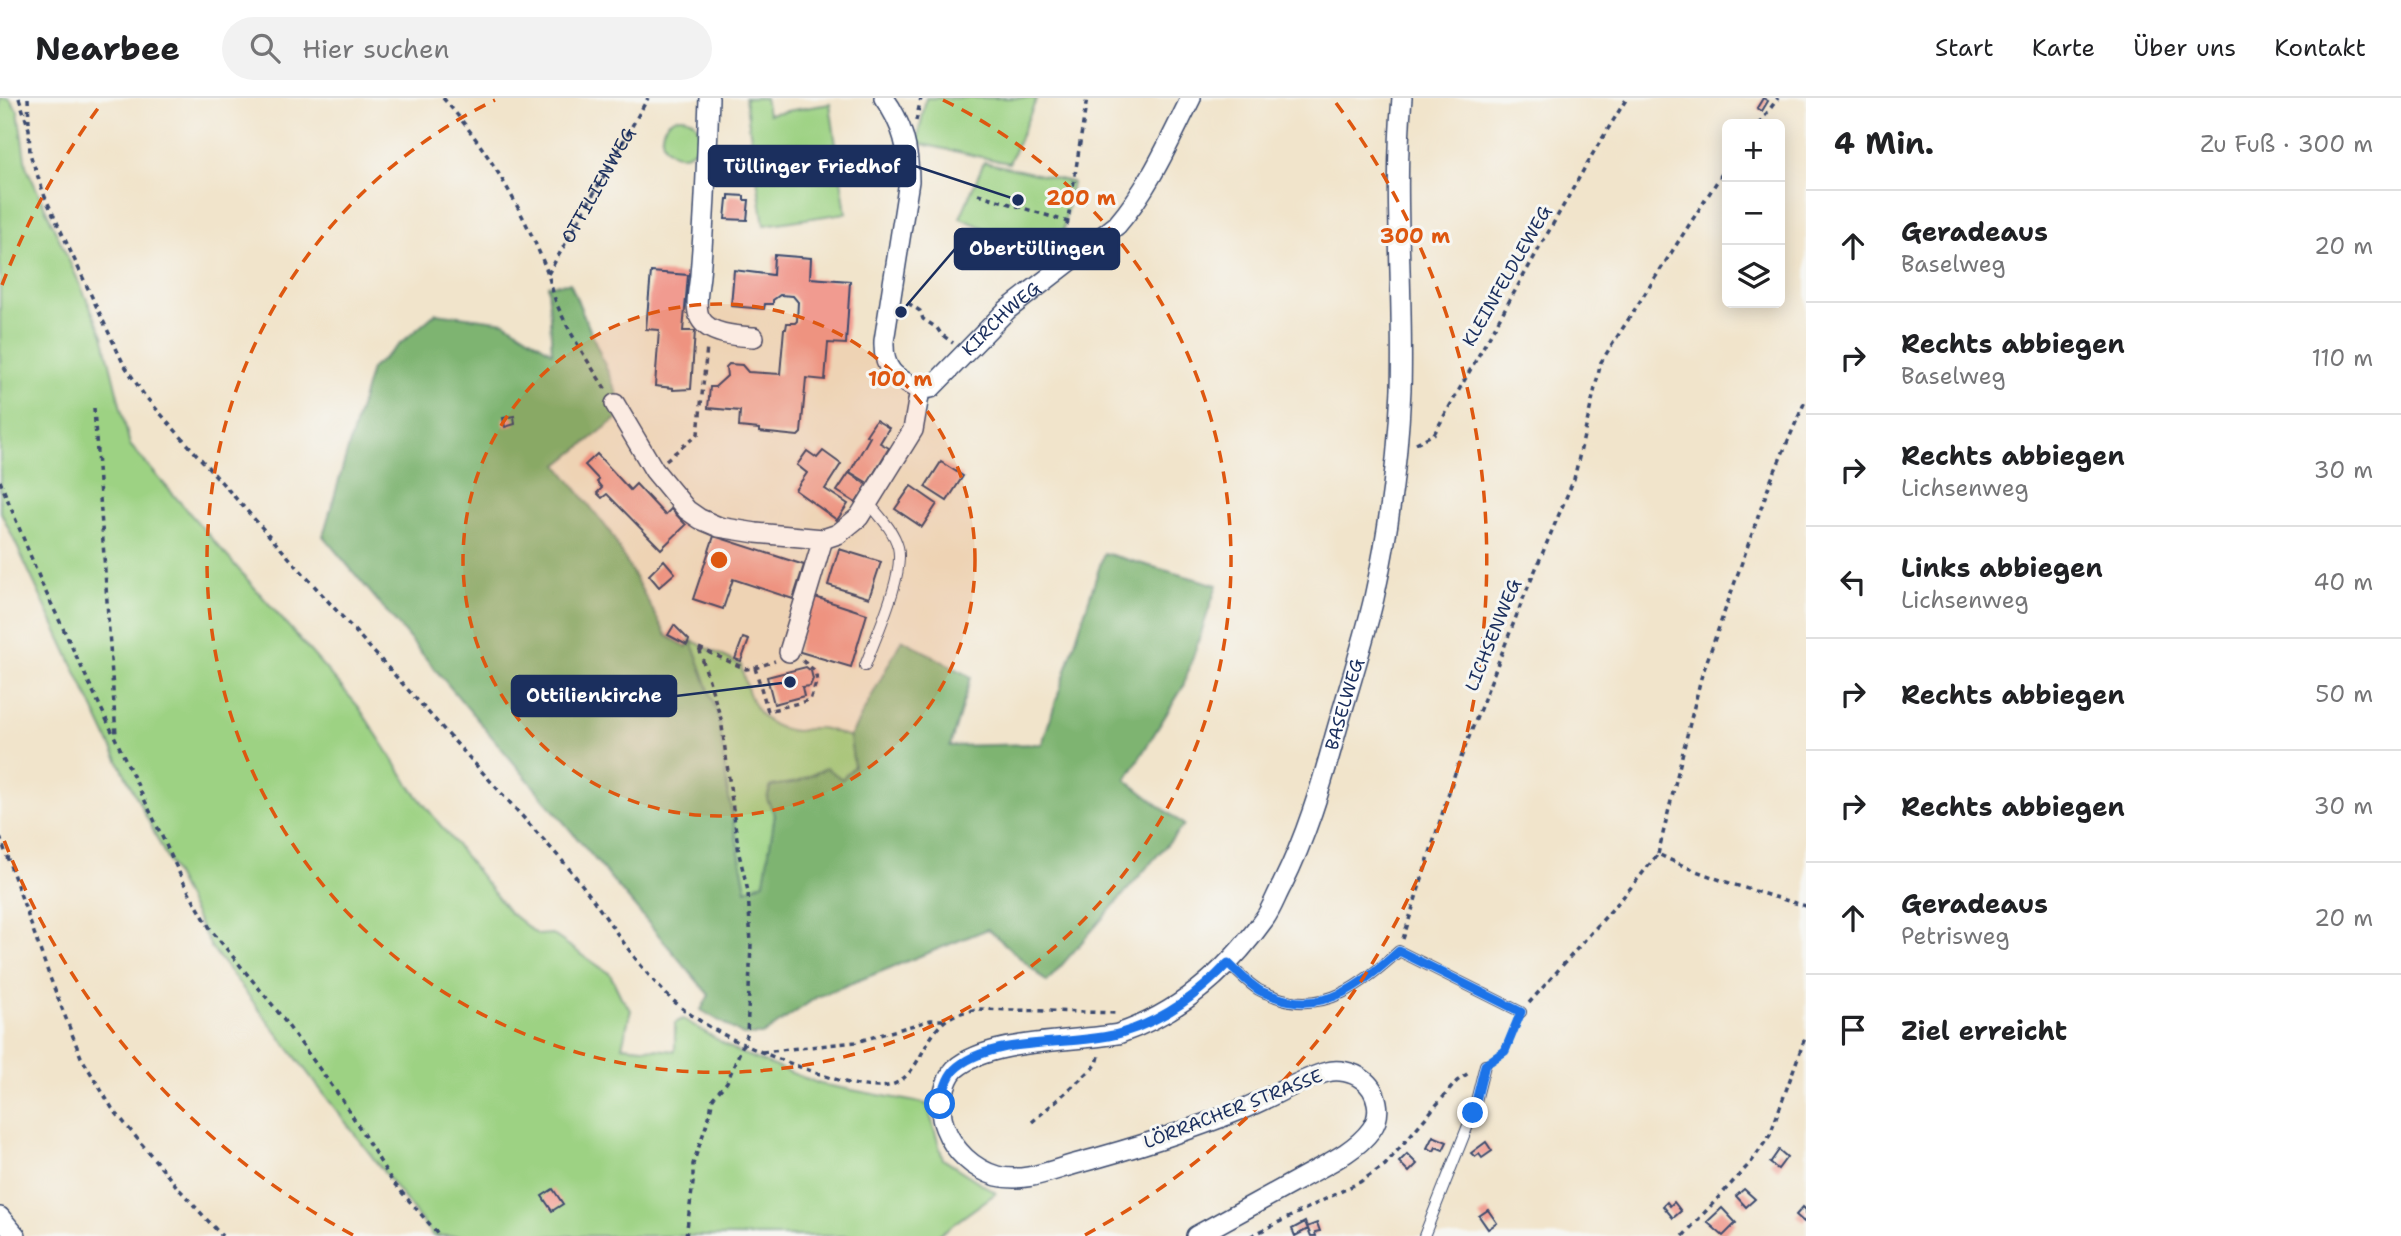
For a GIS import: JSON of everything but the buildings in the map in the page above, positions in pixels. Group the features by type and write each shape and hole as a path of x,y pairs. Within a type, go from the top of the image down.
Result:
{"street":[{"path":"709,98 703,248 697,305 699,317 709,327 730,335 754,337"},
{"path":"615,404 654,470 687,510 712,524 767,535 823,539 838,534 859,517 913,430 920,390 890,372 883,358 909,181 909,162 903,132 884,98"},
{"name":"KIRCHWEG","path":"920,390 932,388 1007,310 1117,225 1132,208 1191,98"},
{"name":"BASELWEG","path":"944,1090 954,1070 971,1058 999,1049 1099,1038 1136,1028 1186,1001 1228,963 1266,916 1290,868 1310,820 1373,600 1388,523 1401,387 1399,250 1402,98"},
{"path":"796,656 823,539"},
{"name":"LÖRRACHER STRASSE","path":"944,1090 940,1104 942,1121 950,1141 964,1157 979,1168 999,1177 1027,1178 1181,1133 1328,1072 1345,1071 1360,1077 1372,1087 1378,1112 1377,1122 1366,1137 1339,1157 1196,1236"},
{"path":"0,1217 16,1236"}],"lane":[{"path":"865,666 894,585 899,562 898,548 891,530 868,502"},
{"path":"1228,963 1258,990 1303,1004 1333,998 1359,985 1399,951 1521,1012"},
{"path":"1424,1236 1473,1113 1485,1065"}],"path":[{"path":"19,98 29,129"},
{"path":"28,98 30,154 45,197 123,363 144,395 337,613 569,868 668,996 708,1026 743,1045 857,1085"},
{"path":"443,98 500,174 548,274 556,304 571,334 615,404"},
{"name":"OTTILIENWEG","path":"548,274 648,98"},
{"path":"1060,269 1087,98"},
{"name":"KLEINFELDLEWEG","path":"1397,446 1424,440 1434,434 1627,98"},
{"path":"1763,119 1779,98"},
{"name":"LICHSENWEG","path":"1399,951 1455,773 1523,599 1574,479 1601,362 1722,173"},
{"path":"978,194 1068,222"},
{"path":"891,293 920,311 923,319 951,342"},
{"path":"654,470 698,434 709,327"},
{"path":"1251,1236 1360,1182 1385,1165 1457,1081 1505,1051 1521,1012 1624,896 1657,854 1701,678 1771,480 1806,400"},
{"path":"94,408 116,738"},
{"path":"0,481 42,584 185,885 211,930 275,1008 343,1101 392,1181 440,1236"},
{"path":"686,1236 693,1164 713,1098 727,1082 747,1035 751,918 739,854 721,719 699,648 746,668 755,668 796,656 815,671 817,680 810,700 768,711 755,668"},
{"path":"0,836 80,1057 112,1108 222,1236"},
{"path":"1657,854 1690,869 1806,906"},
{"path":"760,1052 856,1042 931,1020 947,1020"},
{"path":"1683,1236 1752,1161 1770,1135 1806,1036"},
{"path":"1032,1122 1097,1064 1100,1055 1099,1038"}],"green space":[{"path":"0,98 9,98 18,111 26,166 103,335 130,445 358,706 412,789 509,912 538,935 552,934 610,974 631,1010 622,1046 675,1051 675,1023 683,1019 738,1052 820,1084 927,1104 943,1159 996,1193 937,1236 433,1236 211,947 110,744 0,510"},
{"path":"745,98 765,98 768,114 830,104 846,213 764,225"},
{"path":"926,98 1037,98 1009,163 917,143"},
{"path":"681,117 695,122 700,136 695,150 681,155 667,150 662,136 667,122"},
{"path":"984,162 1072,182 1058,259 960,218"},
{"path":"570,283 625,412 558,465 610,532 667,636 687,647 691,640 719,719 727,788 746,890 764,882 775,815 767,799 771,786 798,782 826,768 842,779 854,766 850,737 902,639 971,677 950,746 1042,744 1104,553 1217,585 1183,687 1126,780 1184,825 1047,982 988,929 817,997 762,1035 743,1035 701,1010 709,995 323,536 371,369 436,313 505,322 552,352 548,285"},
{"path":"691,640 741,665 756,709 772,724 796,731 822,728 850,737 854,766 842,779 826,768 798,782 770,787 767,799 775,815 764,883 746,890 727,788 719,719"}],"place":[{"name":"Tüllinger Friedhof","path":"1018,200"},
{"name":"Obertüllingen","path":"901,312"},
{"name":"Ottilienkirche","path":"790,682"}],"route":[{"path":"940,1104 947,1080 954,1070 971,1058 999,1049 1099,1038 1136,1028 1186,1001 1228,963 1258,990 1303,1004 1333,998 1359,985 1399,951 1521,1012 1505,1051 1485,1065 1473,1113"}]}
